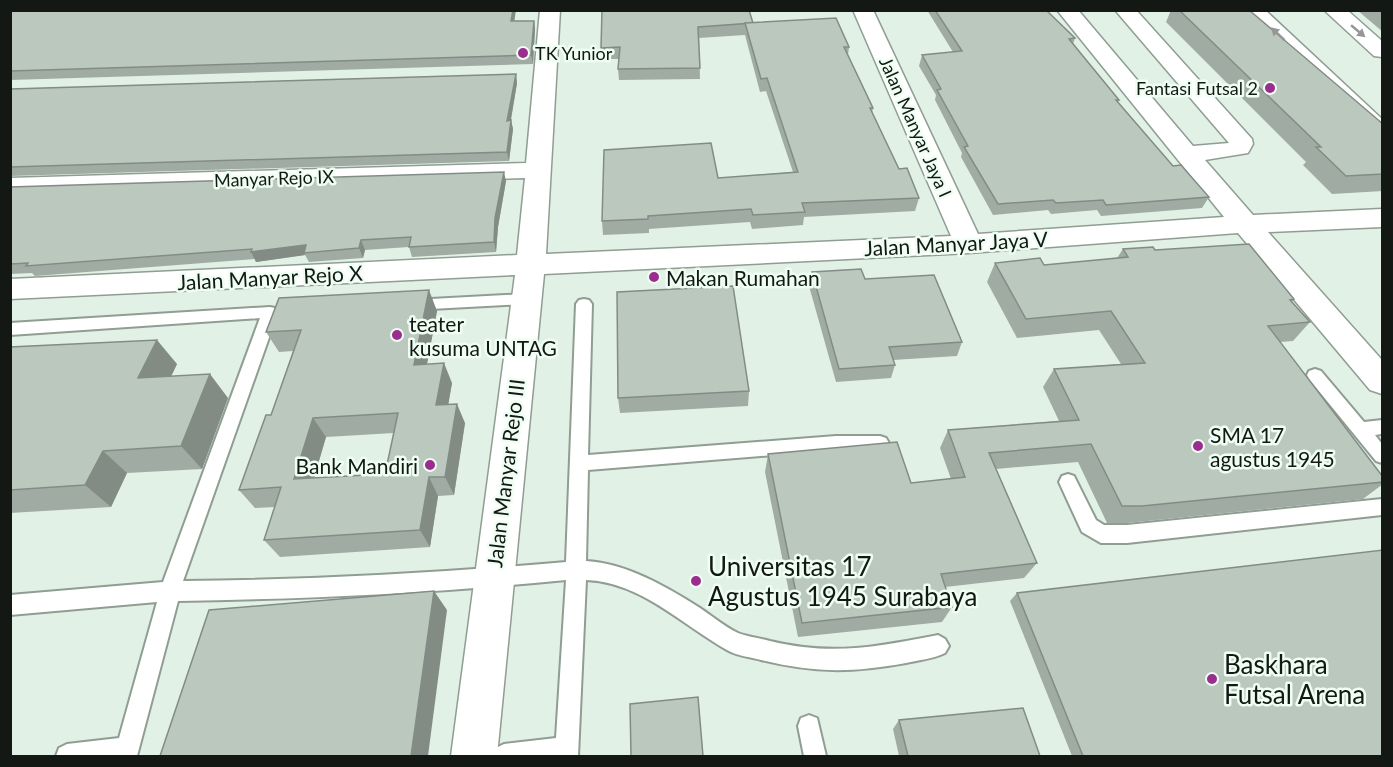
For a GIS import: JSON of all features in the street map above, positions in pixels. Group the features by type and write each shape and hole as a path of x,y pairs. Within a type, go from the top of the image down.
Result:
{"street":[{"name":"Jalan Manyar Rejo III","path":"474,756 528,282 537,170 535,73 550,10"},
{"name":"Jalan Manyar Jaya I","path":"863,10 969,244"},
{"path":"1066,10 1245,224 1383,381"},
{"path":"1125,10 1240,139 1239,148 1232,150 1186,154"},
{"path":"1253,10 1383,130"},
{"path":"1334,10 1383,51"},
{"path":"1084,32 1142,30"},
{"name":"Manyar Rejo IX","path":"10,186 537,170"},
{"name":"Jalan Manyar Jaya V","path":"528,282 969,244 1245,224 1383,218"},
{"name":"Jalan Manyar Rejo X","path":"10,290 528,282"}],"lane":[{"path":"397,306 528,282"},
{"path":"504,756 567,752 576,570 584,304"},
{"path":"10,329 276,311 170,591 126,753 67,756"},
{"path":"1315,375 1383,456"},
{"path":"1362,429 1383,427"},
{"path":"579,464 836,443 880,443"},
{"path":"1068,482 1089,526 1101,534 1127,534 1383,507"},
{"path":"10,605 170,591 290,590 494,578 576,570 597,571 629,581 667,598 735,643 785,655 829,661 879,657 938,646"},
{"path":"809,726 815,756"}],"building":[{"path":"10,10 513,10 511,21 534,21 531,55 10,71"},
{"path":"602,10 749,10 753,23 698,27 700,68 618,69 620,47 601,48"},
{"path":"935,10 1046,10 1075,38 1069,39 1119,100 1116,100 1173,166 1181,165 1209,197 1106,205 1103,200 1056,203 1053,200 998,204 964,147 968,146 937,90 941,89 922,55 962,51"},
{"path":"1179,10 1249,10 1383,124 1383,174 1346,176 1316,147 1321,147"},
{"path":"836,18 849,47 844,47 873,108 870,108 899,169 907,168 919,198 802,203 805,212 753,215 751,209 602,221 604,150 711,143 718,178 798,172 767,78 761,79 745,23"},
{"path":"516,74 507,121 511,120 507,152 10,167 10,89"},
{"path":"504,172 495,218 494,242 409,247 411,237 361,240 359,248 304,253 306,245 251,252 252,249 26,266 28,263 10,264 10,187"},
{"path":"1249,244 1294,299 1290,300 1310,322 1268,326 1383,477 1383,482 1142,506 1122,506 1091,444 989,453 1037,563 941,574 952,607 802,623 768,454 897,442 911,483 965,477 948,430 1079,420 1054,369 1145,363 1111,311 1026,319 995,263 1040,258 1044,265 1128,257 1123,249 1153,247 1155,250"},
{"path":"861,269 865,279 934,275 962,342 889,347 895,365 839,369 812,272"},
{"path":"733,286 749,391 618,398 617,292"},
{"path":"429,290 414,365 444,363 436,405 457,404 445,477 429,477 420,530 264,540 281,487 239,490 266,415 271,415 301,330 266,332 279,298","holes":["398,413 385,474 294,479 313,418"]},
{"path":"157,340 138,378 210,374 181,446 103,451 85,485 10,490 10,347"},
{"name":"Baskhara Futsal Arena","path":"1383,550 1383,756 1083,756 1017,593"},
{"path":"434,591 411,756 160,756 209,610"},
{"path":"698,697 703,756 631,756 630,704"},
{"path":"1023,708 1040,756 908,756 899,720"}],"place":[{"name":"TK Yunior","path":"523,53"},
{"name":"Fantasi Futsal 2","path":"1270,88"},
{"name":"Makan Rumahan","path":"654,277"},
{"name":"teater kusuma UNTAG","path":"397,335"},
{"name":"SMA 17 agustus 1945","path":"1198,446"},
{"name":"Bank Mandiri","path":"430,465"},
{"name":"Universitas 17 Agustus 1945 Surabaya","path":"696,581"},
{"name":"Baskhara Futsal Arena","path":"1212,679"}]}
